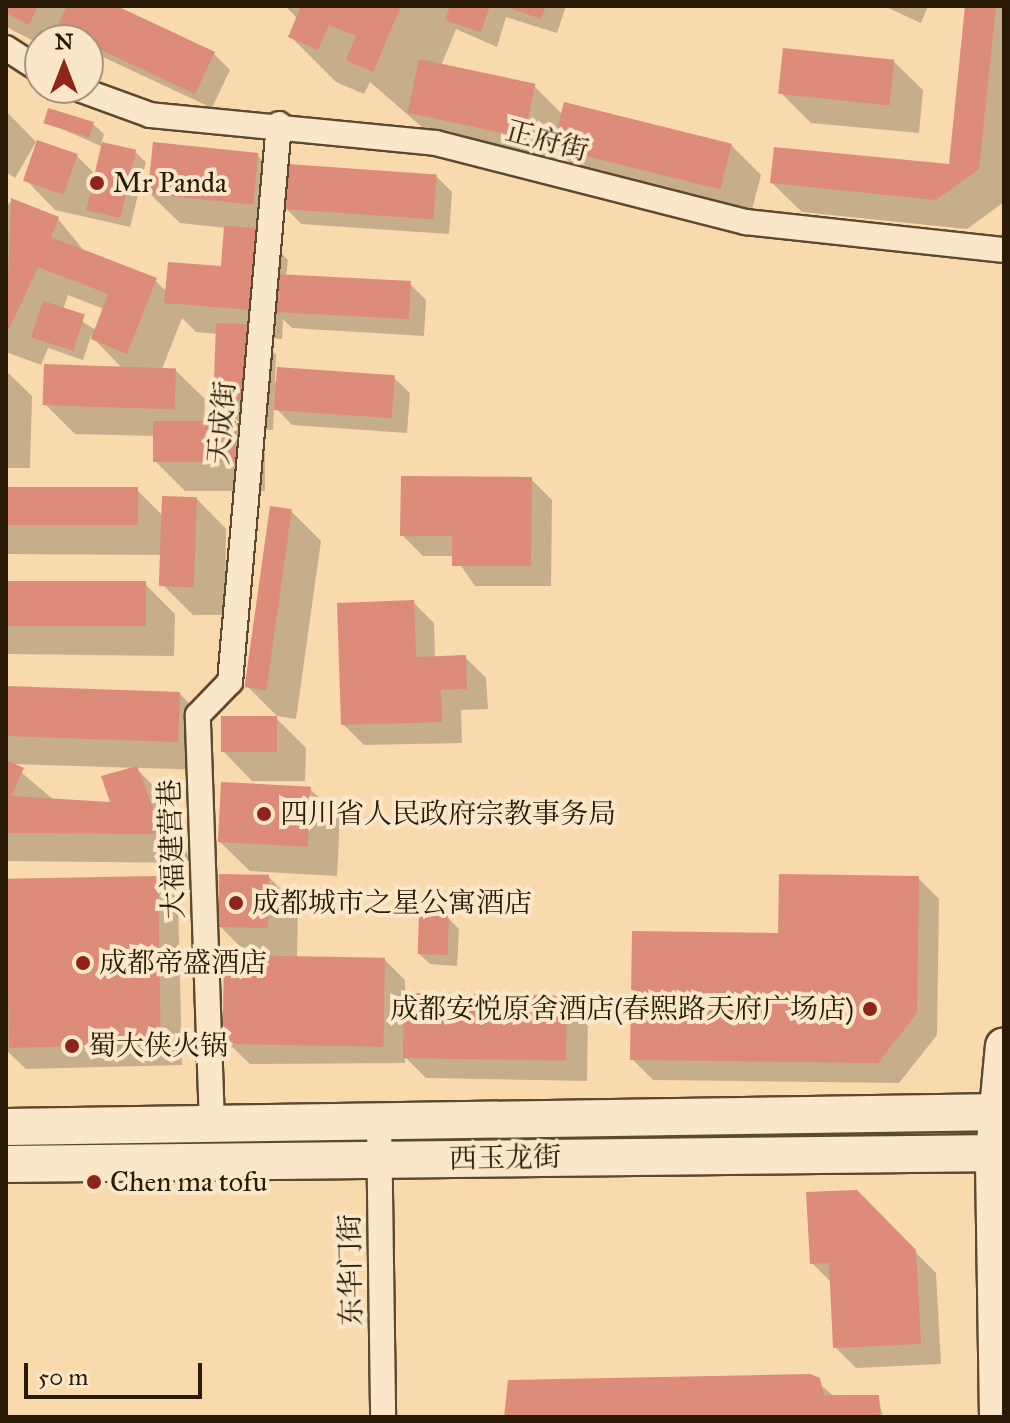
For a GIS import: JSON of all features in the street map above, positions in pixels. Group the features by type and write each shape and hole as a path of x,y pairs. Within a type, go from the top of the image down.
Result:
{"main road":[{"path":"998,1417 999,1153 1004,1046"},
{"name":"西玉龙街","path":"6,1127 1002,1112"},
{"name":"西玉龙街","path":"6,1164 999,1153"}],"street":[{"path":"6,48 24,60"},
{"name":"正府街","path":"104,98 150,115 279,124 436,143 746,222 1004,250"},
{"name":"天成街","path":"198,715 230,682 279,124"},
{"name":"大福建营巷","path":"198,715 212,1124"},
{"name":"东华门街","path":"379,1121 383,1417"}],"building":[{"path":"6,6 38,6 29,24 6,13"},
{"path":"67,6 117,6 215,52 195,94 104,51 104,24 58,24"},
{"path":"301,6 401,6 373,72 346,60 356,36 329,25 318,50 288,37"},
{"path":"450,6 490,6 481,32 445,20"},
{"path":"504,6 546,6 541,19"},
{"path":"965,6 996,6 979,169 936,200 770,183 774,147 949,164"},
{"path":"783,48 894,60 890,105 778,94"},
{"path":"419,59 535,84 524,138 408,113"},
{"path":"564,102 732,144 720,189 553,148"},
{"path":"48,108 94,122 89,137 43,123"},
{"path":"37,140 78,154 64,195 23,181"},
{"path":"102,142 136,150 120,218 86,210"},
{"path":"153,142 258,153 253,205 148,194"},
{"path":"287,164 437,174 433,219 284,209"},
{"path":"11,198 59,217 51,237 157,278 127,354 91,339 108,294 38,267 6,335"},
{"path":"224,226 259,228 252,310 164,303 168,262 221,266"},
{"path":"276,274 411,281 409,319 274,312"},
{"path":"43,301 85,315 73,351 31,337"},
{"path":"216,323 247,324 244,401 213,400"},
{"path":"44,364 176,369 174,410 43,405"},
{"path":"277,367 395,375 392,418 274,410"},
{"path":"153,421 236,421 236,462 153,462"},
{"path":"401,476 532,477 531,566 452,566 452,536 400,536"},
{"path":"6,487 138,487 138,525 6,525"},
{"path":"162,496 197,497 194,587 159,586"},
{"path":"270,506 292,509 266,690 245,687"},
{"path":"6,581 146,581 146,626 6,626"},
{"path":"414,600 416,657 466,655 467,689 441,690 442,722 341,725 337,603"},
{"path":"6,686 180,692 178,742 6,736"},
{"path":"221,716 277,716 277,752 221,752"},
{"path":"6,760 24,768 11,796 110,802 101,776 137,766 163,834 6,833"},
{"name":"四川省人民政府宗教事务局","path":"221,782 311,787 308,847 218,842"},
{"path":"219,874 269,875 268,928 218,927"},
{"path":"779,874 919,876 917,1013 878,1063 630,1060 632,931 778,933"},
{"name":"成都帝盛酒店","path":"158,876 161,1045 9,1048 6,879"},
{"path":"419,915 449,916 448,955 418,954"},
{"path":"224,955 385,958 383,1047 222,1044"},
{"path":"404,993 567,996 566,1061 403,1058"},
{"path":"857,1190 916,1250 921,1344 833,1348 829,1263 810,1264 806,1192"},
{"path":"810,1374 820,1378 824,1395 879,1395 880,1417 504,1417 508,1380"}],"place":[{"name":"Mr Panda","path":"97,183"},
{"name":"四川省人民政府宗教事务局","path":"264,814"},
{"name":"成都城市之星公寓酒店","path":"236,903"},
{"name":"成都帝盛酒店","path":"83,963"},
{"name":"成都安悦原舍酒店(春熙路天府广场店)","path":"870,1009"},
{"name":"蜀大侠火锅","path":"72,1046"},
{"name":"Chen ma tofu","path":"94,1182"}]}
